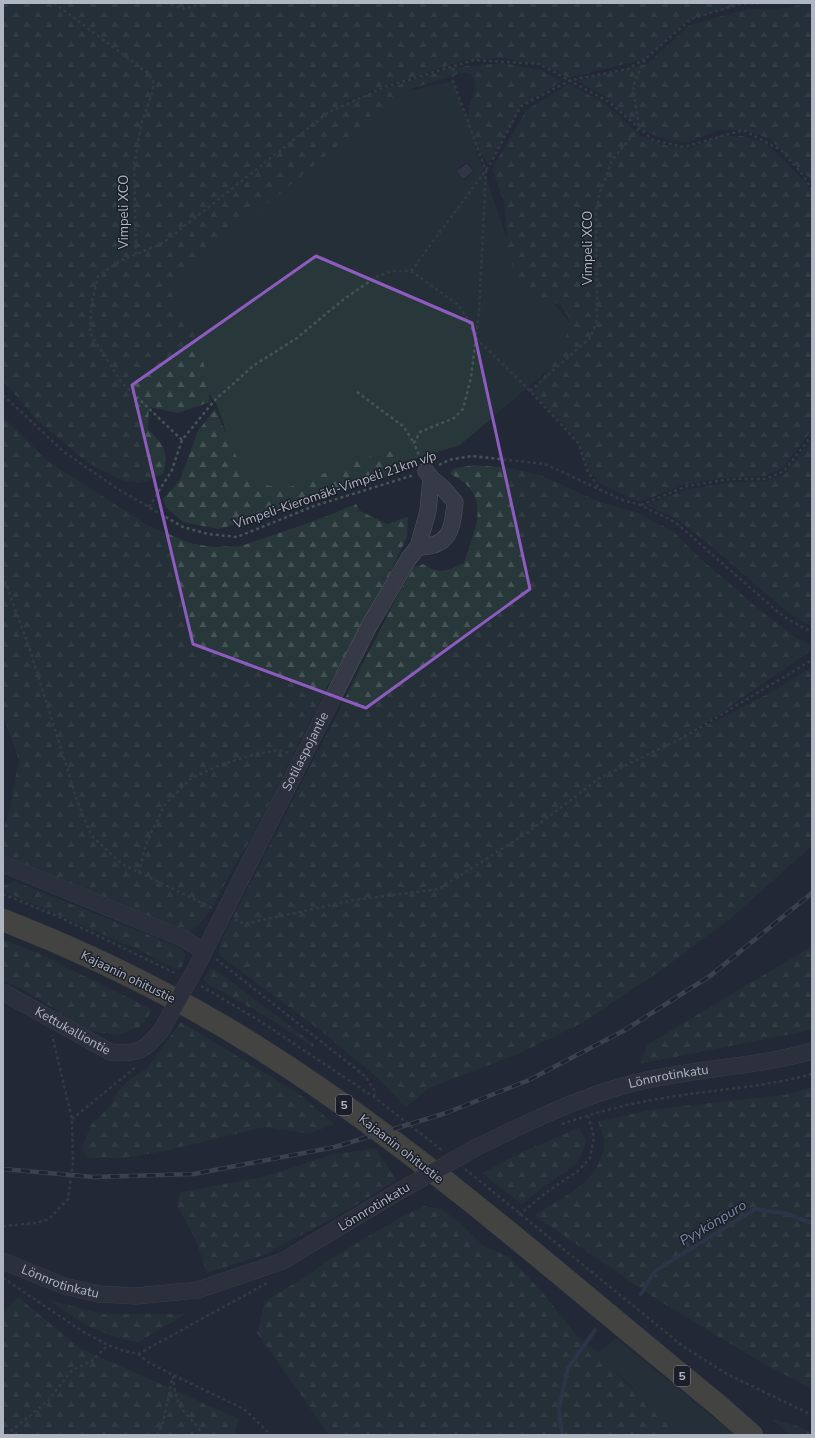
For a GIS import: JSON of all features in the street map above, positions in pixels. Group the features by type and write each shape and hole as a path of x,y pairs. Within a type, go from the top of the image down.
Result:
{"highway":[{"name":"Kajaanin ohitustie","path":"3,920 130,976 234,1033 299,1074 376,1128 717,1404"},
{"name":"5","path":"717,1404 752,1435"},
{"name":"5","path":"717,1404 764,1435"}],"street":[{"name":"Sotilaspojantie","path":"162,1028 201,957 369,626 409,558 418,547 428,511 429,475"},
{"path":"418,547 433,547 448,537 454,517 455,502 429,475"},
{"path":"3,864 184,939 201,957"},
{"name":"Kettukalliontie","path":"3,992 48,1016 101,1048 128,1054 142,1050 151,1043 162,1028"},
{"name":"Lönnrotinkatu","path":"3,1261 64,1286 99,1294 136,1296 198,1290 283,1261 396,1193 477,1147 587,1097 632,1083 766,1062 812,1051"}],"path":[{"name":"Vimpeli XCO","path":"54,3 149,74 153,80 153,91 142,121 134,164 136,254 120,261 98,276 92,302 90,333 122,383 182,440"},
{"path":"165,3 185,10 204,3"},
{"path":"411,271 486,171 522,106 570,81 628,68 645,59 691,19 740,4 765,3"},
{"path":"639,128 633,86 645,59"},
{"path":"136,254 163,243 329,112 385,86 474,60 539,64 609,102 653,140 684,147 743,130 781,150 804,176 812,190"},
{"path":"414,443 420,432 454,418 463,408 471,378 479,311 486,171 453,81 453,66"},
{"name":"Vimpeli XCO","path":"530,391 591,337 597,318 596,212 598,195 612,160 639,128"},
{"path":"149,507 172,470 182,440 214,401 253,366 297,338 344,299 376,276 393,271 411,271 458,305 467,318 476,338 530,391 579,444 587,470 599,489"},
{"path":"357,392 404,427 414,443 429,475"},
{"name":"Vimpeli-Kieromäki-Vimpeli 21km v/p","path":"3,395 64,452 149,507 183,527 208,534 237,537 314,506 429,475 449,460 472,456 545,464 620,499 640,505"},
{"path":"640,505 687,486 731,479 766,479 784,472 812,434"},
{"path":"640,505 675,522 778,612 789,620 812,632"},
{"path":"3,575 31,653 77,800 91,834 122,864 244,924 354,900 439,889 527,833 601,777 684,737 812,660"},
{"path":"139,873 146,844 164,806 190,779 220,765 252,755 278,750 303,758"},
{"path":"201,957 256,990 365,1076 375,1091 374,1096"},
{"path":"3,1226 36,1223 50,1219 68,1199 74,1163 72,1119 48,1016"},
{"path":"72,1119 142,1062"},
{"path":"556,1126 646,1101 744,1088 790,1080 812,1074"},
{"path":"520,1215 548,1191 578,1171 590,1158 594,1137 588,1116"},
{"path":"3,1278 82,1331 108,1345 138,1354 148,1362 173,1375 244,1409 271,1435"},
{"path":"6,1435 48,1401 72,1370 92,1361 108,1345"},
{"path":"157,1435 163,1424 173,1375"},
{"path":"173,1375 174,1389 179,1404 200,1429 202,1435"}],"highlighted area":[{"path":"316,256 472,323 530,589 366,708 193,644 132,385"}],"green space":[{"path":"3,3 745,3 688,20 645,59 569,78 543,65 504,58 465,60 362,94 340,106 362,96 454,67 503,63 541,70 562,81 521,106 488,163 476,147 468,129 469,111 475,81 470,74 461,73 411,89 335,148 183,274 171,301 189,322 195,334 200,347 210,402 178,413 149,407 148,429 164,449 166,460 163,474 142,483 123,481 87,462 38,421 3,381"},
{"path":"811,3 812,7 812,181 769,138 743,130 720,130 689,142 669,141 644,131 606,97 576,81 647,64 690,25 747,9 787,8"},
{"path":"453,81 512,253 584,340 460,445 251,508 217,405 128,282 368,100"},
{"path":"569,84 603,102 641,136 668,146 690,148 720,136 742,136 766,143 807,183 812,193 812,430 782,469 765,476 731,477 686,484 640,502 601,484 588,470 580,443 532,392 560,355 570,326 568,316 561,306 533,292 520,281 508,255 504,202 492,169 526,110"},
{"path":"215,409 238,460 251,476 266,485 282,488 298,485 336,468 399,447 406,454 405,470 365,485 312,498 241,523 218,529 183,522 166,507 163,499 180,480 198,431"},
{"path":"3,417 48,461 144,523 189,543 213,547 241,546 320,519 356,504 360,511 387,524 408,517 407,537 374,607 355,642 328,685 251,839 234,866 212,908 200,924 188,934 12,862 3,854 3,830 9,812 19,760 3,715"},
{"path":"812,438 812,627 791,615 710,545 678,520 646,505 688,489 732,482 766,481 785,474"},
{"path":"473,465 510,468 540,475 600,502 636,512 673,531 702,560 761,611 798,639 812,645 812,650 688,735 764,696 812,667 812,846 730,919 660,971 582,1023 516,1055 429,1088 406,1107 373,1074 320,1030 219,955 220,942 397,597 414,567 423,564 434,570 443,571 464,563 476,525 478,513 477,502 472,492 464,482 450,474 453,469"},
{"path":"14,881 181,948 186,955 181,969 176,969 141,951 3,891 3,886"},
{"path":"3,939 40,954 153,1010 141,1026 118,1035 82,1030 52,1007 23,990 3,981"},
{"path":"812,946 812,1030 639,1064 648,1044"},
{"path":"210,969 216,970 314,1044 313,1047 262,1014 208,984 203,979"},
{"path":"181,1022 298,1093 334,1124 309,1134 265,1127 164,1151 126,1158 87,1158 82,1147 91,1125 110,1106 117,1092 130,1079 147,1068"},
{"path":"812,1087 812,1389 766,1365 653,1297 534,1215 579,1187 589,1178 596,1168 602,1156 604,1142 598,1121 656,1109 790,1094"},
{"path":"579,1128 586,1140 581,1156 573,1166 542,1188 522,1205 482,1173 524,1151"},
{"path":"375,1148 397,1180 344,1212 264,1255 207,1273 195,1238 177,1206 180,1192 263,1177 331,1155"},
{"path":"425,1206 441,1209 459,1222 485,1247 508,1256 542,1292 578,1337 598,1352 623,1380 657,1412 676,1435 329,1435 257,1333 265,1301 310,1274 325,1262 377,1231 412,1211"},
{"path":"18,1297 80,1348 239,1419 234,1435 3,1435 3,1312"},
{"path":"49,1300 101,1314 186,1314 138,1342 101,1332 90,1327 71,1316"},
{"path":"616,1338 735,1435 676,1435 657,1413 598,1352"},
{"path":"772,1419 804,1428 812,1433 812,1435 790,1435"}],"building":[{"path":"467,163 474,171 463,180 456,171"}],"waterway":[{"name":"Pyykönpuro","path":"641,1294 655,1271 755,1209 787,1214 812,1223"},
{"name":"Pyykönpuro","path":"562,1435 559,1409 568,1368 595,1330"}],"railway":[{"path":"3,1169 93,1177 194,1174 335,1147 446,1113 529,1080 625,1030 710,976 812,893"}]}
